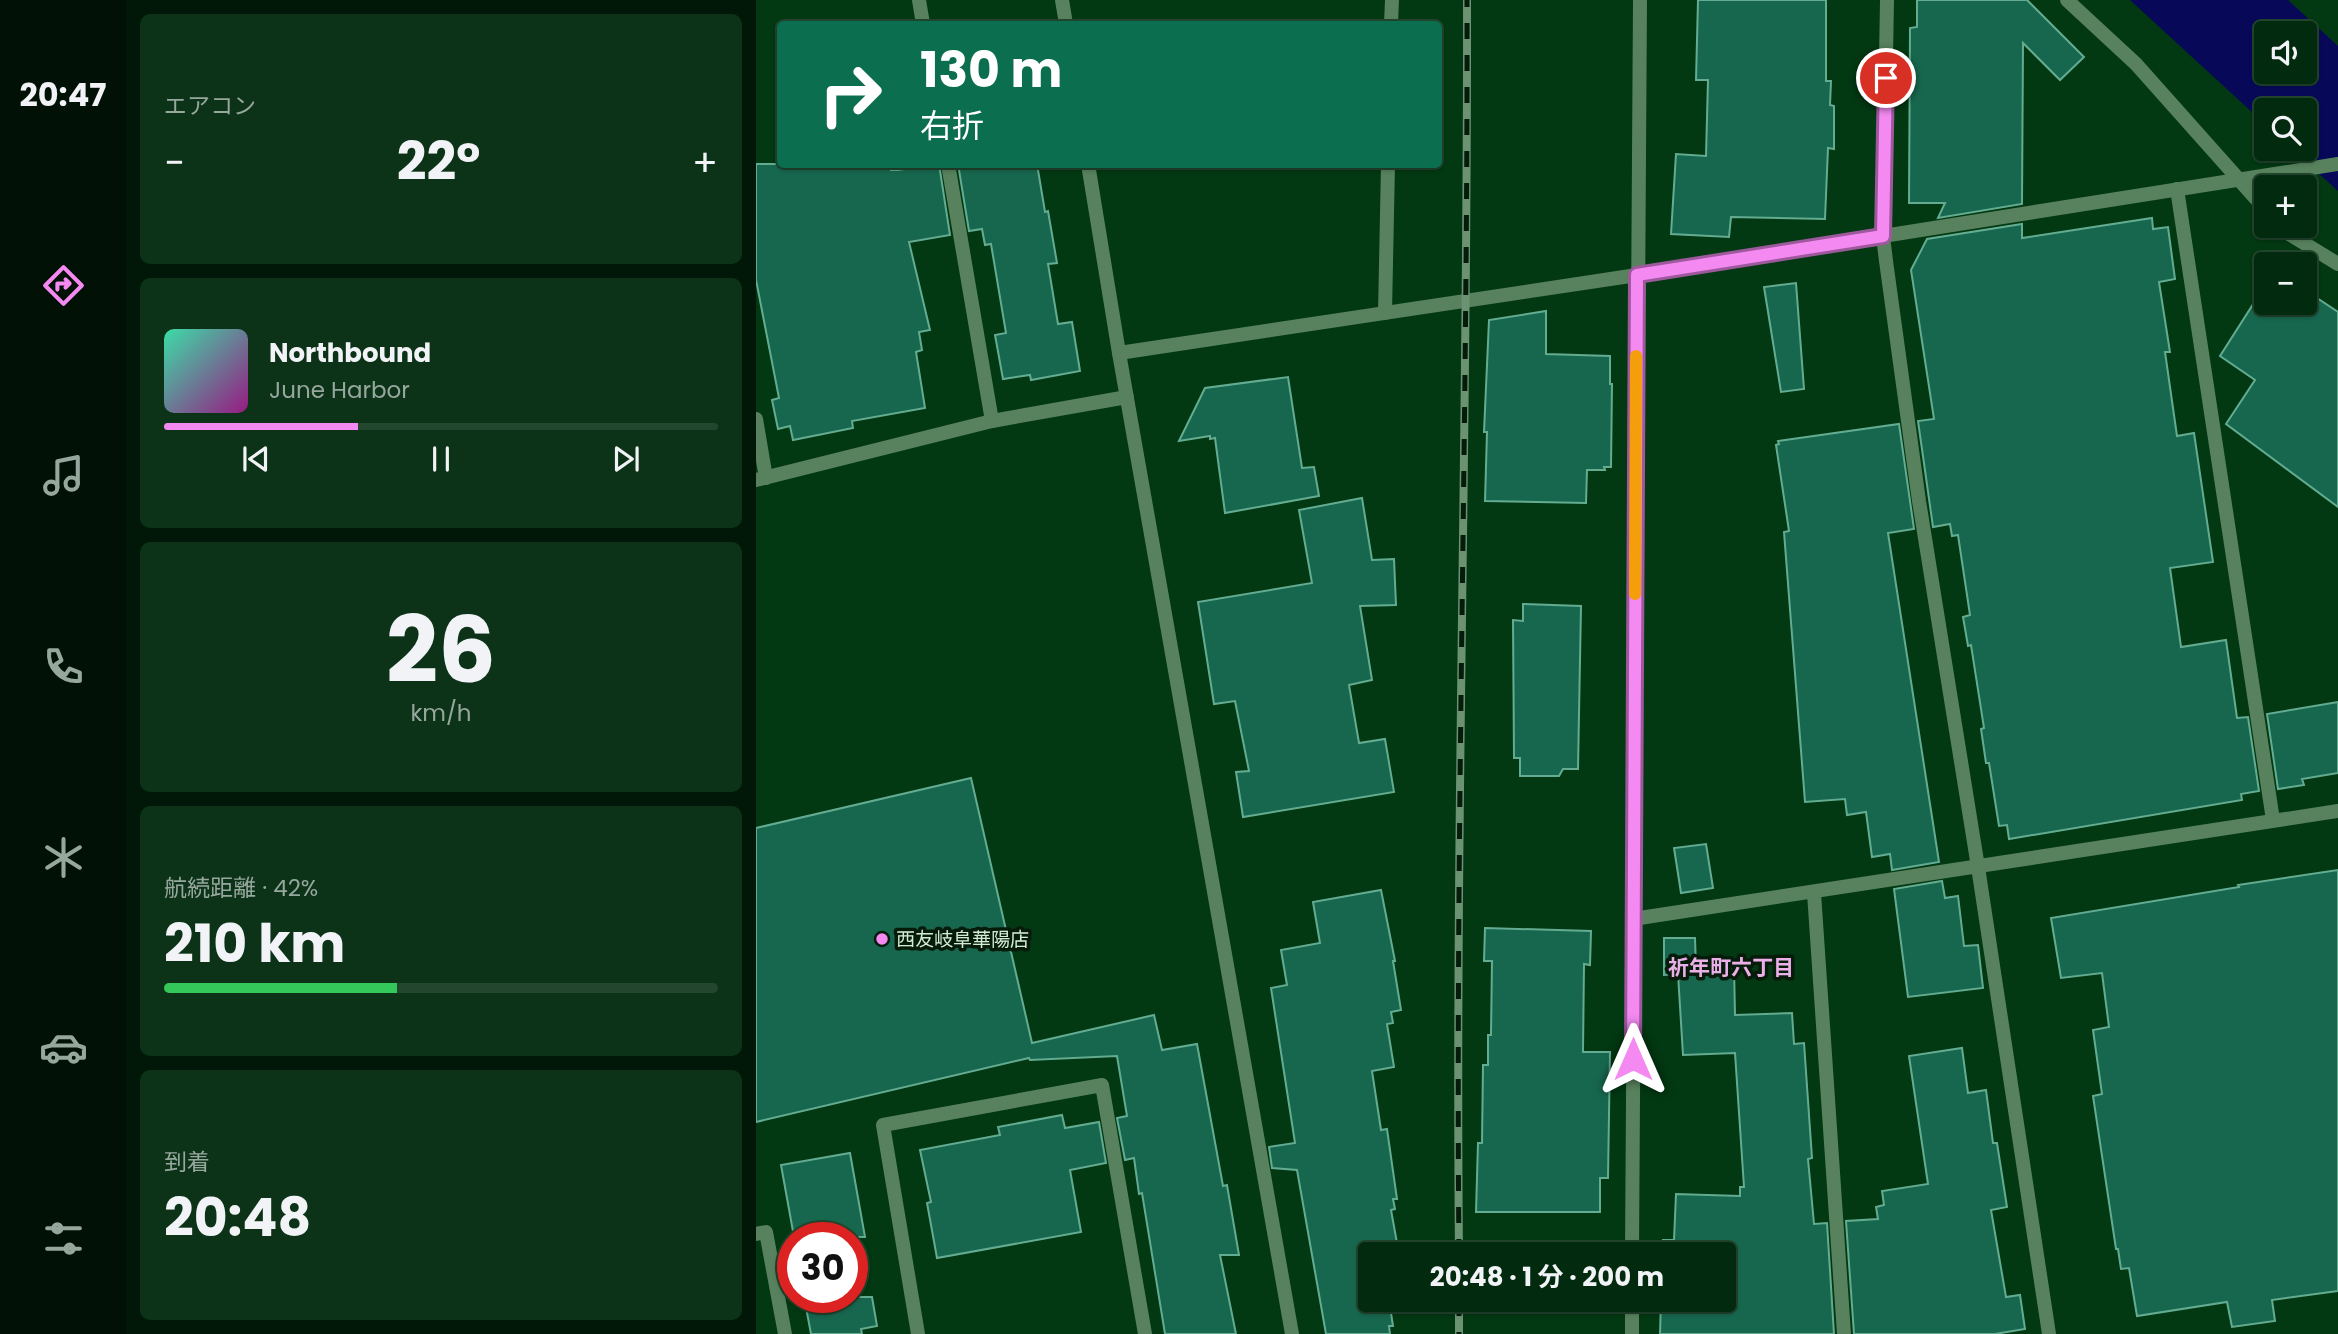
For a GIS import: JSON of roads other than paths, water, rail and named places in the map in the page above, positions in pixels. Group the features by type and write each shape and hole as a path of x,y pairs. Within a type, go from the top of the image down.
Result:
{"street":[{"path":"919,0 922,21"},
{"path":"1062,0 1066,21"},
{"path":"1391,21 1392,0"},
{"path":"1632,1242 1640,0"},
{"path":"1887,0 1883,236 1919,502 1979,867 2049,1334"},
{"path":"2067,0 2136,64 2254,197"},
{"path":"1119,353 1637,275 2338,164"},
{"path":"949,168 992,421"},
{"path":"1089,168 1292,1334"},
{"path":"1384,313 1388,168"},
{"path":"2177,189 2273,820"},
{"path":"2296,238 2338,264"},
{"path":"756,419 761,479 992,421 1127,397"},
{"path":"1633,919 2338,811"},
{"path":"1815,893 1844,1334"},
{"path":"918,1334 883,1125 1102,1085 1145,1334"},
{"path":"756,1234 766,1232 785,1334"},
{"path":"1632,1312 1632,1334"}],"railway":[{"path":"1459,1242 1467,0"},
{"path":"1459,1312 1459,1334"}],"place":[{"name":"西友岐阜華陽店","path":"882,939"}],"district":[{"name":"祈年町六丁目","path":"1731,967"}]}
